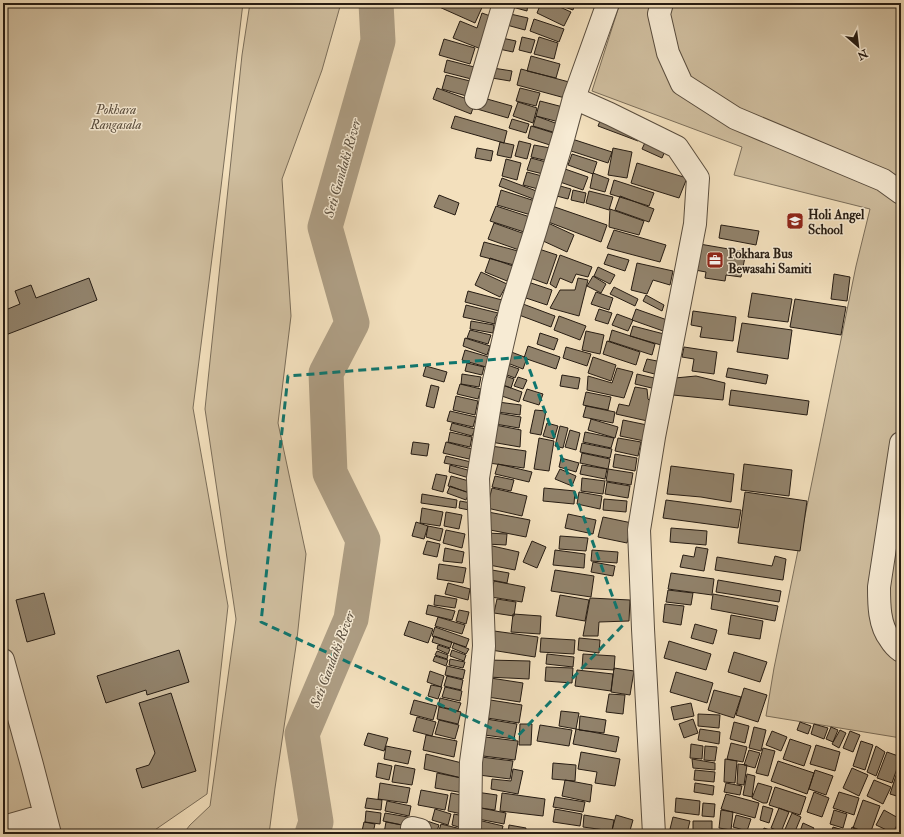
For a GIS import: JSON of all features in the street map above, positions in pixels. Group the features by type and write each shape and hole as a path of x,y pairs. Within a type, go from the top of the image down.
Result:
{"street":[{"path":"476,98 504,3"},
{"path":"470,834 471,762 479,704 484,646 478,478 494,385 511,307 535,232 574,98 608,3"},
{"path":"662,3 659,14 668,53 682,84 735,118 883,180 901,193"},
{"path":"574,98 677,147 698,178 696,224 654,437 639,530 654,834"},
{"path":"901,443 879,587 879,607 884,626 890,639 901,651"},
{"path":"3,660 48,825 3,827"}],"highlighted area":[{"path":"525,357 623,625 515,739 261,622 288,376"}],"green space":[{"name":"Pokhara Rangasala","path":"3,3 243,3 193,408 228,606 207,794 149,834 3,834"},
{"path":"250,3 341,3 322,70 282,179 291,316 278,423 306,554 297,639 269,834 183,834 190,825 210,806 236,619 205,409 242,55"},
{"path":"620,3 901,3 901,738 766,716 774,668 856,266 870,209 734,175 742,147 592,91"}],"building":[{"path":"438,3 484,3 475,23 437,6"},
{"path":"505,3 528,3 527,11 505,5"},
{"path":"541,3 551,3 571,12 564,26 537,13"},
{"path":"559,3 575,3 573,10 559,5"},
{"path":"482,13 493,17 481,49 453,38 460,21 477,28"},
{"path":"506,13 528,18 525,30 503,24"},
{"path":"534,19 564,29 559,42 530,31"},
{"path":"522,37 535,40 531,53 519,50"},
{"path":"539,37 558,43 554,59 534,54"},
{"path":"502,38 516,41 513,52 499,49"},
{"path":"444,39 475,48 470,64 439,55"},
{"path":"531,56 560,64 556,78 527,71"},
{"path":"447,60 482,69 479,81 444,72"},
{"path":"493,68 512,71 510,81 492,78"},
{"path":"521,69 569,82 565,98 517,85"},
{"path":"446,75 474,82 470,97 442,89"},
{"path":"437,88 475,102 471,114 433,99"},
{"path":"520,88 540,93 536,106 516,101"},
{"path":"480,97 512,106 508,118 477,109"},
{"path":"540,101 563,107 559,122 536,116"},
{"path":"518,102 537,108 533,123 513,116"},
{"path":"604,111 644,126 638,141 598,126"},
{"path":"455,116 507,131 504,143 451,128"},
{"path":"536,116 558,124 556,133 533,126"},
{"path":"512,119 529,124 526,133 509,128"},
{"path":"531,126 557,134 553,146 528,138"},
{"path":"649,134 669,142 662,158 642,149"},
{"path":"569,138 612,152 608,163 565,149"},
{"path":"519,141 531,144 527,159 515,156"},
{"path":"500,142 514,145 511,158 497,155"},
{"path":"534,145 550,148 548,161 531,157"},
{"path":"477,148 493,151 491,161 475,158"},
{"path":"613,148 632,152 627,178 608,175"},
{"path":"572,154 597,162 593,174 568,165"},
{"path":"531,158 546,162 543,174 527,170"},
{"path":"506,159 521,163 517,180 502,176"},
{"path":"637,163 687,178 679,198 631,183"},
{"path":"565,169 588,177 583,190 560,182"},
{"path":"527,172 542,176 538,189 523,185"},
{"path":"593,173 609,179 605,192 590,188"},
{"path":"502,178 539,192 536,200 499,186"},
{"path":"614,180 654,193 649,206 610,194"},
{"path":"553,184 571,189 568,199 549,194"},
{"path":"501,190 535,201 531,215 497,205"},
{"path":"573,190 586,193 584,203 571,200"},
{"path":"589,191 613,197 609,210 586,203"},
{"path":"439,195 459,203 455,215 434,207"},
{"path":"620,196 654,209 649,222 615,210"},
{"path":"549,205 607,225 601,242 543,220"},
{"path":"496,206 530,217 524,232 490,221"},
{"path":"610,209 644,221 639,235 609,227"},
{"path":"494,223 525,234 519,250 488,239"},
{"path":"548,223 574,235 567,252 541,240"},
{"path":"721,225 759,231 756,245 719,238"},
{"path":"614,230 666,245 660,262 607,248"},
{"path":"484,242 518,251 514,265 480,256"},
{"name":"Pokhara Bus Bewasahi Samiti","path":"688,242 746,252 741,277 726,275 725,281 705,278 706,272 684,268"},
{"path":"533,247 557,255 547,284 522,275"},
{"path":"608,254 629,260 625,271 604,264"},
{"path":"560,255 592,267 588,277 576,274 572,283 560,278 556,288 550,284"},
{"path":"490,258 513,266 507,281 485,272"},
{"path":"637,263 673,271 670,285 653,280 647,294 631,290"},
{"path":"598,267 615,275 610,284 594,276"},
{"path":"481,272 507,284 500,297 475,285"},
{"path":"834,274 850,277 847,301 831,299"},
{"path":"593,276 606,284 601,293 587,286"},
{"path":"89,278 97,300 3,336 3,311 20,304 15,291 31,285 36,298"},
{"path":"578,278 588,280 579,316 550,308 560,290 575,290"},
{"path":"528,282 552,290 547,305 523,297"},
{"path":"614,287 638,299 635,306 610,294"},
{"path":"468,291 502,300 499,311 465,302"},
{"path":"596,292 613,298 609,310 591,304"},
{"path":"752,293 792,299 788,322 748,317"},
{"path":"646,295 664,305 662,311 643,301"},
{"path":"795,299 846,307 841,335 790,327"},
{"path":"523,304 555,316 551,327 519,315"},
{"path":"466,305 498,313 495,318 495,324 463,317"},
{"path":"599,309 612,313 608,324 595,320"},
{"path":"636,309 670,321 666,332 632,320"},
{"path":"693,311 736,317 733,341 700,337 702,327 691,325"},
{"path":"617,314 633,320 628,331 612,325"},
{"path":"559,316 586,326 580,340 554,330"},
{"path":"471,321 494,325 493,333 470,329"},
{"path":"742,323 792,330 788,359 737,352"},
{"path":"633,326 664,334 661,345 630,336"},
{"path":"470,330 491,335 488,344 467,338"},
{"path":"612,330 655,344 652,355 609,341"},
{"path":"586,331 604,335 600,354 582,350"},
{"path":"540,333 558,339 554,350 537,344"},
{"path":"465,338 490,346 487,355 463,346"},
{"path":"607,341 640,352 636,365 603,354"},
{"path":"528,346 560,357 556,369 524,358"},
{"path":"566,347 591,354 587,366 563,358"},
{"path":"684,347 717,352 714,374 692,371 694,359 682,357"},
{"path":"465,350 489,357 486,367 462,360"},
{"path":"506,350 527,358 523,369 502,361"},
{"path":"593,357 616,365 611,381 588,373"},
{"path":"647,359 667,363 666,377 643,371"},
{"path":"467,363 484,367 482,375 465,371"},
{"path":"502,363 519,369 515,378 499,372"},
{"path":"426,366 447,372 444,382 423,376"},
{"path":"617,368 633,372 624,398 587,390 588,376 612,383"},
{"path":"728,368 768,375 766,384 726,377"},
{"path":"462,374 481,377 479,387 461,384"},
{"path":"500,374 514,379 511,388 497,383"},
{"path":"637,374 663,380 660,390 635,384"},
{"path":"562,375 580,378 578,389 560,386"},
{"path":"696,376 725,383 723,400 673,395 675,378"},
{"path":"518,377 527,380 523,389 514,386"},
{"path":"460,384 481,389 478,399 457,394"},
{"path":"500,384 522,392 519,402 496,394"},
{"path":"431,385 439,387 434,408 426,406"},
{"path":"635,387 647,389 648,399 656,407 652,422 616,414 619,404 629,406"},
{"path":"527,389 543,394 539,405 523,400"},
{"path":"731,390 809,401 807,415 729,405"},
{"path":"586,392 611,397 608,410 583,405"},
{"path":"456,396 478,401 475,415 453,410"},
{"path":"498,402 521,405 520,415 497,412"},
{"path":"586,406 615,412 613,423 583,417"},
{"path":"535,410 546,411 541,435 530,433"},
{"path":"450,411 476,417 473,427 447,421"},
{"path":"497,413 521,417 519,428 495,424"},
{"path":"591,419 618,427 615,438 588,430"},
{"path":"623,420 652,426 649,442 620,436"},
{"path":"452,423 475,429 472,436 450,430"},
{"path":"547,423 558,426 554,439 543,436"},
{"path":"495,425 521,430 520,447 491,442"},
{"path":"560,426 568,428 563,448 555,446"},
{"path":"570,430 580,433 576,450 565,447"},
{"path":"450,432 472,437 470,447 448,442"},
{"path":"585,432 614,438 611,448 583,442"},
{"path":"539,438 554,441 549,471 534,469"},
{"path":"618,438 641,442 638,456 615,451"},
{"path":"413,442 429,444 427,456 411,454"},
{"path":"446,442 472,449 469,459 443,453"},
{"path":"582,443 612,449 610,458 580,452"},
{"path":"491,446 526,451 524,468 489,463"},
{"path":"582,453 610,459 608,469 580,463"},
{"path":"615,454 637,458 635,471 613,467"},
{"path":"446,456 471,462 469,468 444,463"},
{"path":"561,458 579,463 576,472 559,467"},
{"path":"498,464 532,472 529,482 495,474"},
{"path":"744,464 792,470 789,496 741,490"},
{"path":"450,465 471,471 469,478 449,472"},
{"path":"582,465 607,469 605,479 580,474"},
{"path":"671,466 734,474 731,502 701,497 667,494"},
{"path":"560,469 576,476 572,486 555,479"},
{"path":"608,469 633,473 631,485 606,481"},
{"path":"436,474 447,476 443,492 432,489"},
{"path":"451,476 469,481 467,492 448,486"},
{"path":"495,476 514,480 511,491 492,487"},
{"path":"582,478 605,481 603,494 581,491"},
{"path":"607,482 630,486 628,498 605,494"},
{"path":"450,486 469,493 466,500 447,493"},
{"path":"492,488 527,496 522,516 487,508"},
{"path":"544,488 575,491 574,504 543,501"},
{"path":"579,492 602,496 600,509 577,504"},
{"path":"745,492 807,501 800,551 738,543"},
{"path":"422,494 457,500 456,508 421,503"},
{"path":"604,499 627,501 626,512 603,510"},
{"path":"666,500 741,510 738,528 663,518"},
{"path":"460,501 471,503 469,510 459,508"},
{"path":"422,508 443,512 440,526 420,523"},
{"path":"446,512 462,515 459,529 444,526"},
{"path":"488,512 530,520 526,537 485,529"},
{"path":"568,514 596,520 593,534 565,528"},
{"path":"603,517 632,523 627,543 598,537"},
{"path":"416,522 428,526 424,539 412,536"},
{"path":"428,526 443,529 440,541 426,537"},
{"path":"671,528 707,531 706,545 670,542"},
{"path":"446,530 465,534 462,548 443,543"},
{"path":"487,533 507,534 506,545 486,544"},
{"path":"560,536 588,538 586,551 559,549"},
{"path":"427,541 440,544 437,557 423,554"},
{"path":"532,541 546,547 537,568 523,562"},
{"path":"488,545 519,552 515,570 484,564"},
{"path":"696,547 708,549 704,571 680,567 683,555 694,557"},
{"path":"445,548 464,552 462,563 443,561"},
{"path":"555,550 585,554 584,568 553,565"},
{"path":"592,550 618,552 617,563 591,561"},
{"path":"775,556 786,559 783,580 715,570 717,557 772,566"},
{"path":"593,562 615,566 613,576 591,572"},
{"path":"439,564 466,568 463,583 437,579"},
{"path":"492,570 509,573 507,583 491,580"},
{"path":"555,570 594,576 591,597 551,591"},
{"path":"671,573 714,579 712,595 668,589"},
{"path":"718,580 781,591 779,602 716,592"},
{"path":"494,581 525,587 522,602 491,597"},
{"path":"448,583 470,589 468,600 445,594"},
{"path":"668,590 693,593 691,605 666,602"},
{"path":"44,593 55,634 27,642 16,600"},
{"path":"713,594 778,606 775,621 711,609"},
{"path":"435,595 457,599 455,608 434,605"},
{"path":"560,595 589,600 585,621 556,616"},
{"path":"590,598 630,600 629,621 599,622 598,636 583,636"},
{"path":"497,599 516,602 514,616 494,613"},
{"path":"665,604 684,606 681,625 663,622"},
{"path":"428,605 455,611 452,620 426,614"},
{"path":"459,610 469,612 466,624 456,621"},
{"path":"513,614 541,616 540,634 511,632"},
{"path":"731,615 763,621 760,639 728,634"},
{"path":"438,617 465,625 462,634 435,626"},
{"path":"409,621 433,629 428,643 404,635"},
{"path":"695,624 717,630 713,644 691,638"},
{"path":"435,627 469,639 466,647 432,636"},
{"path":"494,631 538,637 535,657 491,650"},
{"path":"434,636 452,642 450,648 432,642"},
{"path":"541,638 575,640 574,654 540,652"},
{"path":"579,638 600,640 599,653 578,650"},
{"path":"669,641 711,654 706,670 664,658"},
{"path":"454,643 469,649 466,654 452,648"},
{"path":"438,645 450,649 448,654 437,649"},
{"path":"179,650 189,682 147,695 146,690 106,703 97,676"},
{"path":"452,650 466,655 464,661 450,656"},
{"path":"437,651 448,655 447,659 435,655"},
{"path":"734,652 767,662 760,682 728,672"},
{"path":"547,654 574,657 573,667 546,664"},
{"path":"583,654 615,656 614,670 582,668"},
{"path":"435,656 448,660 446,666 433,661"},
{"path":"450,659 465,662 463,668 449,665"},
{"path":"487,660 530,661 529,679 487,677"},
{"path":"447,666 465,670 463,679 445,675"},
{"path":"546,667 573,668 572,683 545,681"},
{"path":"614,668 634,671 630,695 611,692"},
{"path":"577,670 613,674 611,691 575,686"},
{"path":"430,671 444,676 441,687 427,682"},
{"path":"676,672 713,683 707,703 670,692"},
{"path":"447,676 463,680 461,690 444,686"},
{"path":"484,677 523,683 520,702 481,696"},
{"path":"431,685 442,687 438,699 428,696"},
{"path":"445,687 462,691 460,701 442,697"},
{"path":"744,688 767,695 758,722 736,715"},
{"path":"714,690 741,697 734,718 708,710"},
{"path":"171,693 196,771 142,788 136,769 149,765 155,753 139,703"},
{"path":"609,694 625,695 623,714 606,712"},
{"path":"440,698 461,703 458,711 438,706"},
{"path":"484,699 522,705 519,723 481,717"},
{"path":"414,700 437,706 433,720 410,714"},
{"path":"691,703 694,716 674,720 671,707"},
{"path":"439,707 461,712 458,724 437,719"},
{"path":"561,711 579,713 576,729 559,726"},
{"path":"698,714 720,715 719,728 698,726"},
{"path":"580,716 606,720 604,733 579,730"},
{"path":"417,717 436,722 432,736 413,731"},
{"path":"480,718 517,724 514,739 477,734"},
{"path":"693,719 698,733 684,738 679,724"},
{"path":"439,720 459,725 455,739 435,734"},
{"path":"734,722 749,726 745,743 730,739"},
{"path":"800,722 811,726 808,734 797,730"},
{"path":"520,724 532,724 531,745 519,745"},
{"path":"814,724 828,728 824,739 811,734"},
{"path":"540,725 572,730 569,746 537,741"},
{"path":"754,727 766,730 761,751 749,748"},
{"path":"831,727 838,730 833,742 826,739"},
{"path":"576,729 619,737 616,752 573,744"},
{"path":"700,729 720,732 719,744 698,740"},
{"path":"840,730 846,733 839,748 832,744"},
{"path":"772,731 787,737 781,751 766,745"},
{"path":"850,731 860,735 853,752 843,748"},
{"path":"368,733 388,738 384,751 364,745"},
{"path":"426,735 457,741 454,757 423,750"},
{"path":"477,736 518,741 515,760 475,755"},
{"path":"790,739 811,746 804,766 783,759"},
{"path":"861,741 873,745 865,770 853,766"},
{"path":"731,743 747,747 743,762 727,759"},
{"path":"691,744 703,746 702,759 690,758"},
{"path":"816,745 840,752 835,771 810,764"},
{"path":"386,746 411,751 408,764 384,759"},
{"path":"705,746 717,747 715,761 704,760"},
{"path":"876,746 885,752 876,776 867,772"},
{"path":"763,748 775,751 768,776 756,773"},
{"path":"749,750 760,753 755,768 744,765"},
{"path":"581,752 620,759 615,786 595,783 597,772 578,769"},
{"path":"887,752 901,757 892,783 877,778"},
{"path":"426,754 466,764 466,779 424,769"},
{"path":"473,756 513,761 510,779 471,774"},
{"path":"692,759 715,763 715,770 693,768"},
{"path":"725,759 737,761 735,783 724,782"},
{"path":"778,761 814,773 807,794 771,781"},
{"path":"378,763 392,766 389,780 376,777"},
{"path":"553,763 576,765 575,781 552,779"},
{"path":"901,763 900,797 890,794"},
{"path":"738,764 747,765 744,785 737,784"},
{"path":"395,765 415,769 412,785 392,782"},
{"path":"852,768 868,775 859,796 843,788"},
{"path":"513,769 523,771 518,794 491,789 492,779 511,781"},
{"path":"695,770 715,772 714,782 694,780"},
{"path":"815,770 833,776 826,795 809,789"},
{"path":"437,773 466,779 464,793 435,788"},
{"path":"747,774 755,776 752,797 743,795"},
{"path":"565,780 592,785 590,802 562,796"},
{"path":"874,780 891,787 883,804 867,796"},
{"path":"380,783 410,788 407,803 378,799"},
{"path":"695,783 714,786 713,795 694,792"},
{"path":"726,783 742,786 740,795 724,792"},
{"path":"758,783 772,787 767,803 763,803 752,798"},
{"path":"775,787 806,797 800,815 769,805"},
{"path":"421,790 448,795 445,810 418,805"},
{"path":"476,792 497,795 495,810 474,807"},
{"path":"814,792 829,798 822,817 807,812"},
{"path":"839,792 859,798 854,815 833,808"},
{"path":"451,793 466,796 462,814 448,811"},
{"path":"502,793 545,799 543,816 500,811"},
{"path":"726,794 759,803 755,818 721,809"},
{"path":"555,797 585,802 583,812 553,807"},
{"path":"367,798 382,800 381,810 365,808"},
{"path":"676,798 700,801 699,815 675,812"},
{"path":"863,800 880,806 870,834 853,828"},
{"path":"387,801 411,806 409,816 385,811"},
{"path":"703,803 715,804 714,817 702,816"},
{"path":"763,806 773,809 769,823 760,820"},
{"path":"476,807 506,813 504,824 473,818"},
{"path":"779,808 789,812 781,832 771,828"},
{"path":"435,809 451,814 448,825 432,820"},
{"path":"555,809 582,814 580,826 553,822"},
{"path":"721,810 733,812 731,830 719,828"},
{"path":"834,810 847,814 843,828 830,824"},
{"path":"884,810 900,819 893,833 876,825"},
{"path":"366,811 381,813 380,824 365,822"},
{"path":"385,813 408,817 407,826 383,821"},
{"path":"792,813 801,817 794,834 783,834"},
{"path":"454,814 468,817 465,829 452,825"},
{"path":"584,815 614,820 612,831 583,827"},
{"path":"616,815 633,820 629,834 611,834"},
{"path":"736,815 751,819 747,831 733,827"},
{"path":"673,817 690,821 687,833 670,829"},
{"path":"478,820 503,826 501,834 474,834"},
{"path":"427,821 439,825 436,834 424,830"},
{"path":"693,821 712,821 712,831 693,832"},
{"path":"364,822 375,824 373,833 362,831"},
{"path":"386,822 407,826 406,834 384,833"},
{"path":"803,823 814,828 811,834 799,834"},
{"path":"441,824 465,830 464,834 438,834"},
{"path":"509,825 526,828 525,834 508,834"},
{"path":"833,827 843,830 842,834 831,834"},
{"path":"852,827 870,834 850,834"},
{"path":"764,828 775,832 774,834 762,834"},
{"path":"532,830 548,832 548,834 532,834"},
{"path":"552,830 574,834 551,834"}],"waterway":[{"name":"Seti Gandaki River","path":"312,834 316,822 302,734 351,619 363,540 330,473 326,373 352,323 325,227 378,41 376,3"}],"place":[{"name":"Holi Angel School","path":"795,221"},
{"name":"Pokhara Bus Bewasahi Samiti","path":"715,260"}]}
